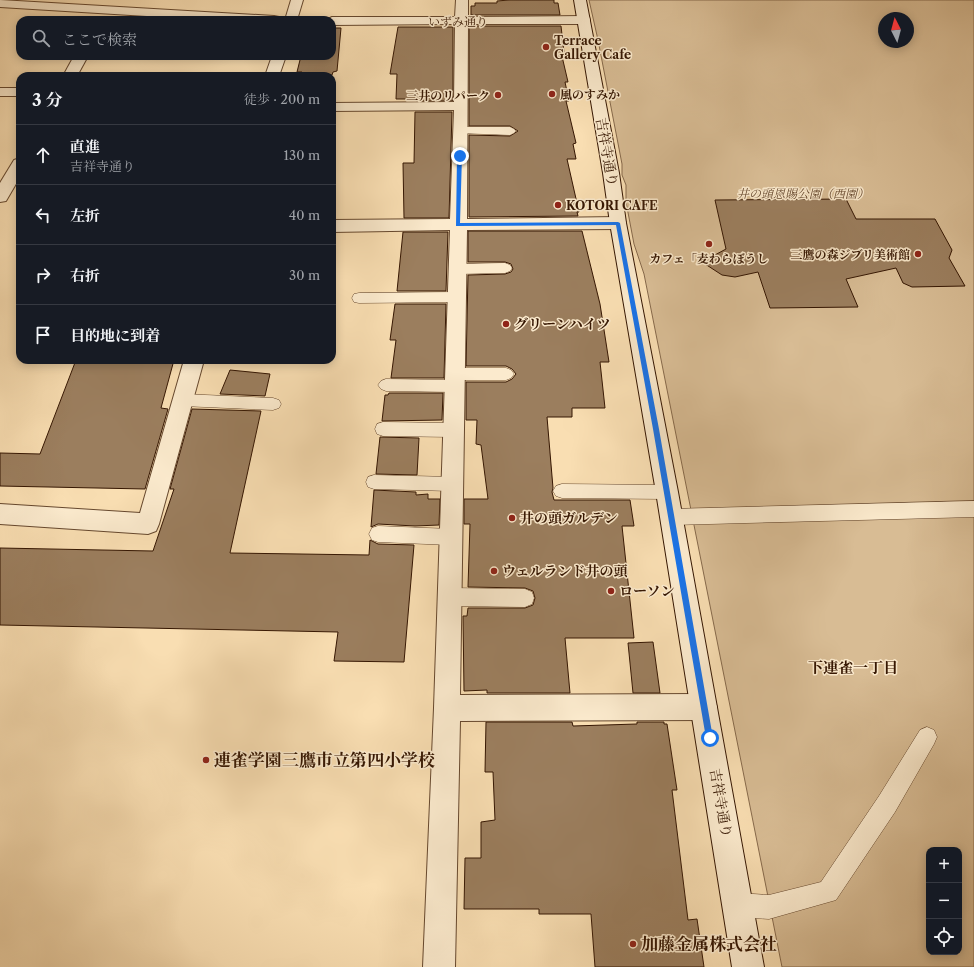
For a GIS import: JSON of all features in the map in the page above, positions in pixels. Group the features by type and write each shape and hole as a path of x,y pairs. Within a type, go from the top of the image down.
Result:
{"street":[{"path":"292,16 297,0"},
{"name":"吉祥寺通り","path":"580,0 611,173 618,223 672,517 748,967"},
{"path":"0,3 207,16"},
{"path":"439,967 448,708 449,597 461,131 461,11"},
{"name":"いずみ通り","path":"336,21 461,11 584,20"},
{"path":"72,72 79,60"},
{"path":"273,72 278,60"},
{"path":"0,92 16,92"},
{"path":"336,107 460,106"},
{"path":"0,197 16,170"},
{"path":"336,226 618,223"},
{"path":"0,514 148,524 193,364"},
{"path":"448,708 704,707"}],"lane":[{"path":"461,131 510,131"},
{"path":"457,269 505,268"},
{"path":"359,298 456,297"},
{"path":"386,385 454,380 506,374"},
{"path":"182,400 273,404"},
{"path":"383,429 453,430"},
{"path":"374,482 452,484"},
{"path":"562,491 667,492"},
{"path":"672,517 974,510"},
{"path":"378,534 451,537"},
{"path":"449,597 525,598"},
{"path":"738,905 769,907 828,892 887,804 927,737"}],"green space":[{"name":"井の頭恩賜公園（西園）","path":"589,0 974,0 974,967 782,967 644,274 634,244 626,202 626,185 622,175 622,164"}],"building":[{"path":"554,0 554,3 558,3 560,15 471,15 471,6 475,6 475,3 497,3 497,1"},
{"path":"561,26 564,52 561,52 568,82 565,82 569,101 566,101 576,143 573,144 576,159 567,159 579,212 577,212 578,216 469,217 469,135 510,136 518,131 510,126 469,126 469,27"},
{"path":"398,27 453,27 453,101 416,101 416,99 396,99 397,74 390,74"},
{"path":"336,28 341,28 337,71 297,72 300,60 336,60"},
{"path":"415,112 452,112 449,218 404,218 403,163 414,163"},
{"name":"三鷹の森ジブリ美術館","path":"846,199 856,219 935,219 952,250 949,258 965,286 912,287 903,283 896,268 846,279 858,307 770,308 758,272 735,277 722,275 702,262 726,249 715,200"},
{"path":"468,231 582,231 600,304 609,362 600,362 605,408 572,408 572,417 547,417 553,488 552,492 554,500 630,500 634,526 622,526 634,638 565,638 570,693 487,693 487,690 464,691 463,616 467,616 468,608 525,608 533,605 535,598 533,591 525,588 468,587 470,524 464,524 464,499 488,499 481,445 476,444 477,420 466,420 466,382 506,382 512,379 516,374 512,369 506,366 466,366 468,275 505,274 511,272 513,269 511,264 505,262 468,262"},
{"path":"403,232 448,232 446,291 397,291"},
{"path":"395,304 446,304 444,378 391,378 396,340 390,340"},
{"path":"74,364 173,364 161,408 168,409 145,489 0,486 0,453 40,454"},
{"path":"230,370 270,374 265,396 220,394"},
{"path":"389,393 443,393 442,420 382,421 385,395 388,395"},
{"path":"192,409 261,411 230,553 369,555 370,540 378,544 414,545 404,662 334,661 338,632 0,625 0,548 153,551 174,489 170,489"},
{"path":"380,437 419,438 417,475 376,474"},
{"path":"374,490 416,492 416,495 428,494 428,499 440,499 439,525 415,526 378,524 371,527"},
{"path":"653,642 660,693 633,693 628,643"},
{"path":"486,722 572,722 573,726 637,724 637,722 664,722 664,724 667,724 677,790 672,790 688,920 697,919 704,967 595,967 591,914 539,914 539,909 464,909 465,858 481,858 481,822 495,820 493,772 485,772"}],"place":[{"name":"Terrace Gallery Cafe","path":"546,47"},
{"name":"風のすみか","path":"552,94"},
{"name":"三井のリパーク","path":"498,95"},
{"name":"KOTORI CAFE","path":"558,205"},
{"name":"カフェ「麦わらぼうし","path":"709,244"},
{"name":"三鷹の森ジブリ美術館","path":"918,254"},
{"name":"グリーンハイツ","path":"506,324"},
{"name":"井の頭ガルデン","path":"512,518"},
{"name":"ウェルランド井の頭","path":"494,571"},
{"name":"ローソン","path":"611,591"},
{"name":"連雀学園三鷹市立第四小学校","path":"206,760"},
{"name":"加藤金属株式会社","path":"633,944"}],"district":[{"name":"下連雀一丁目","path":"853,667"}],"route":[{"path":"460,156 458,225 618,223 710,738"}]}
